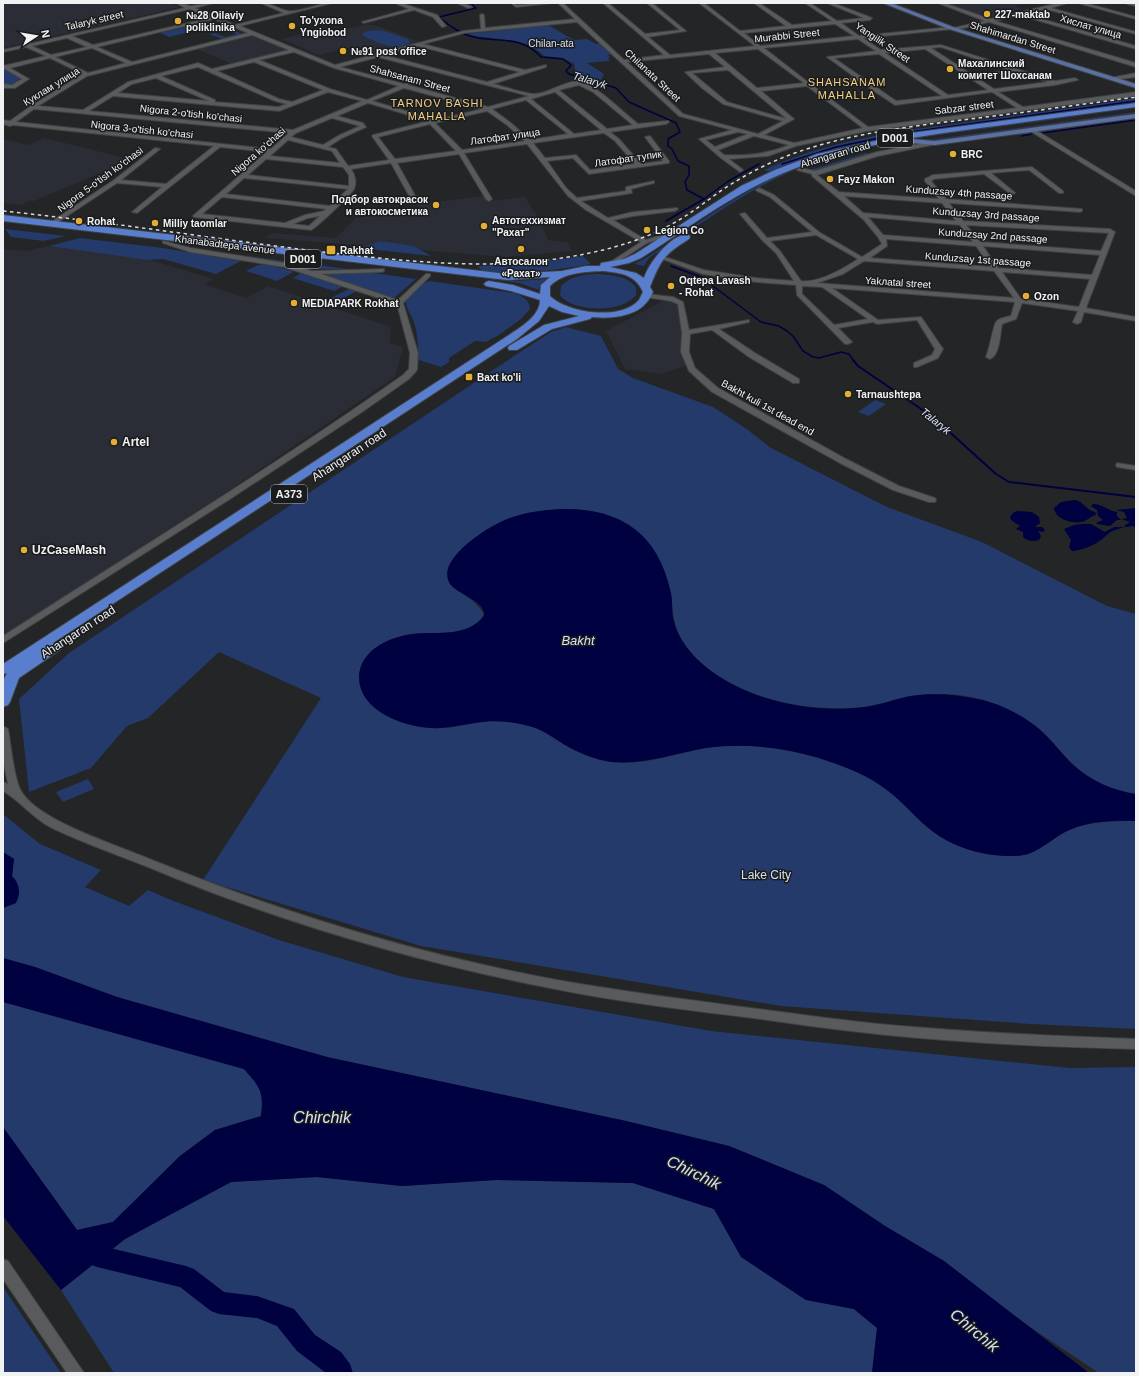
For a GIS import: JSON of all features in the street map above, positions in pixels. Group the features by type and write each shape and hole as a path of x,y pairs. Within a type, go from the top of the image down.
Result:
{"highway":[{"name":"Ahangaran road","path":"755,192 800,170 842,156 911,141 1090,114 1136,105"},
{"name":"Ahangaran road","path":"582,269 612,264 638,256 751,185 790,167 827,154 911,135 1136,110"},
{"name":"Khanabadtepa avenue","path":"3,218 502,285 545,298"},
{"name":"Khanabadtepa avenue","path":"3,223 507,276 529,276 567,272"},
{"path":"647,296 648,292 646,286 650,270 660,257 673,245 692,232"},
{"name":"D001","path":"646,286 636,277 618,271 604,269 582,269 555,276 547,282 544,289 545,298 552,304 566,310 597,315 616,313 632,308 640,304 647,296"},
{"path":"522,290 532,297 537,304 538,311 536,317"},
{"name":"Ahangaran road","path":"3,670 513,337 536,317 544,306 545,298"},
{"name":"Ahangaran road","path":"3,702 10,679 18,671 533,335 552,325 597,315"}],"main road":[{"name":"Shahimardan Street","path":"886,3 953,28 1136,86"},
{"name":"Ahangaran road","path":"911,141 935,143 1136,116"}],"street":[{"name":"Shahsanam Street","path":"178,3 336,66 488,109 529,142 565,189 576,200 606,220 646,242"},
{"path":"190,8 211,3"},
{"path":"263,3 290,13"},
{"path":"235,26 330,3"},
{"path":"400,3 435,16 444,26"},
{"path":"459,3 470,7"},
{"path":"512,3 516,6 550,3"},
{"name":"Chilanata Street","path":"560,3 681,115 794,144"},
{"path":"605,3 668,56"},
{"path":"701,3 810,84 867,129"},
{"path":"756,3 791,27"},
{"name":"Yangilik Street","path":"807,3 948,97"},
{"path":"740,32 870,19 829,3"},
{"path":"940,3 990,21 1136,65"},
{"name":"Murabbi Street","path":"624,61 953,28 990,21 1065,3"},
{"path":"1080,3 1136,18"},
{"path":"1129,3 1136,5"},
{"path":"644,36 684,31 652,4"},
{"path":"1046,7 1136,33"},
{"name":"Talaryk street","path":"3,51 190,8"},
{"path":"364,22 414,9"},
{"name":"Хислат улица","path":"1018,14 1136,48"},
{"path":"482,15 484,30"},
{"path":"4,68 49,56 214,18"},
{"path":"336,66 461,33 580,20"},
{"path":"87,74 254,34"},
{"path":"67,36 130,64"},
{"name":"Куклам улица","path":"26,45 87,74"},
{"path":"419,45 526,72"},
{"path":"1055,83 941,46 829,57 894,103 948,97 1055,83 1075,80"},
{"path":"925,47 1022,109"},
{"path":"212,71 294,50"},
{"path":"710,52 791,119 757,135 714,149"},
{"path":"378,55 535,96"},
{"path":"254,60 328,90 367,100 433,122 461,152 489,199"},
{"path":"85,111 130,83 198,65 277,100 292,104"},
{"path":"488,84 544,66"},
{"path":"3,86 13,87 26,79 4,68"},
{"path":"730,68 688,72 725,103 788,121"},
{"path":"993,73 1016,70"},
{"name":"Куклам улица","path":"10,124 33,107 87,74"},
{"path":"1113,78 1136,75"},
{"name":"Nigora 2-o'tish ko'chasi","path":"156,76 220,105"},
{"path":"757,90 860,79"},
{"path":"415,200 394,161 375,136 488,109 556,90 560,87 580,83 595,91 637,126"},
{"name":"Nigora ko'chasi","path":"284,225 196,216 294,132 367,100 406,86"},
{"name":"Nigora 2-o'tish ko'chasi","path":"112,94 220,105 279,109 328,90"},
{"path":"556,90 606,130 640,166"},
{"name":"Sabzar street","path":"794,144 867,129 1136,94"},
{"path":"527,98 572,135"},
{"name":"Nigora 2-o'tish ko'chasi","path":"33,107 294,132"},
{"path":"324,147 340,137 363,127 361,124 331,116"},
{"name":"Nigora 3-o'tish ko'chasi","path":"3,122 10,124 272,151"},
{"name":"Латофат улица","path":"266,157 345,166 461,152 666,122"},
{"path":"739,130 702,139 740,170"},
{"path":"1032,130 1136,194"},
{"name":"Латофат тупик","path":"543,160 574,156 589,172 668,162 648,137"},
{"path":"284,225 311,228 331,208 347,195 352,188 352,175 334,150 287,138"},
{"path":"800,170 815,173 877,154 935,143"},
{"path":"723,157 759,156 784,150 794,144"},
{"path":"135,212 218,146"},
{"name":"Nigora 5-o'tish ko'chasi","path":"53,224 116,181 157,149"},
{"path":"990,357 994,348 999,323 1002,320 1013,319 1016,316 1019,301 979,244 943,202 927,180 933,177 1030,168 1061,192"},
{"path":"986,172 1012,193"},
{"path":"803,284 841,273 885,245 882,237 838,194 814,175 815,173"},
{"path":"244,176 352,188"},
{"path":"116,181 168,186"},
{"path":"576,200 630,192 628,188 652,182"},
{"path":"755,192 772,196 817,234 862,259"},
{"name":"Kunduzsay 4th passage","path":"838,194 1080,210"},
{"path":"222,195 331,208"},
{"path":"606,220 633,214 675,209"},
{"path":"284,225 307,216 326,213"},
{"path":"743,214 765,240 778,252 803,284"},
{"name":"Kunduzsay 3rd passage","path":"860,215 961,223 1110,231 1112,232 1104,253"},
{"path":"612,264 646,242 674,233"},
{"path":"765,240 817,234"},
{"name":"Kunduzsay 2nd passage","path":"882,237 1104,253"},
{"path":"167,241 190,250 267,262 309,272 400,303"},
{"path":"1077,322 1104,253"},
{"name":"Yakлatal street","path":"660,257 691,268 711,273 756,280 1019,301 1082,309 1136,319"},
{"name":"Kunduzsay 1st passage","path":"862,259 1094,278"},
{"path":"309,272 382,270"},
{"path":"400,303 406,295 428,276"},
{"path":"803,284 800,294 848,342"},
{"path":"825,286 873,320 879,322 919,318 939,349 933,357 917,365"},
{"name":"Bakht kuli 1st dead end","path":"647,296 673,299 681,303 686,333 685,352 692,369 715,390 896,488 932,500"},
{"path":"3,640 201,514 359,410 406,377 413,370 414,360 412,343 400,303"},
{"path":"833,327 873,320"},
{"path":"686,333 747,321"},
{"path":"714,328 752,355 796,381"},
{"path":"1120,465 1136,468"},
{"path":"3,729 16,794"},
{"path":"3,786 16,794 31,809 58,826 238,899 337,931 475,968 557,985 641,999 878,1029 1035,1041 1136,1044"},
{"path":"3,1266 76,1373"}],"shaded area":[{"path":"3,3 170,3 179,7 3,48"},
{"name":"227-maktab","path":"942,3 1029,3 1014,6 1022,9 983,18"},
{"path":"368,24 381,27 420,42 370,55 351,47 319,55 282,39 321,29 342,30"},
{"path":"251,36 287,50 232,64 196,49"},
{"path":"44,138 131,160 34,201 28,201 21,205 3,203 3,139 29,145"},
{"path":"485,196 489,201 525,197 539,219 548,240 567,242 572,251 506,257 266,238 272,233 336,238 356,218 419,208 417,204"},
{"path":"49,246 150,260 214,279 204,284 246,298 268,286 391,327 390,343 403,347 395,377 234,487 3,635 3,249 26,251"},
{"path":"669,299 679,303 689,365 660,374 625,369 606,331"}],"green space":[{"path":"211,21 243,34 222,39 209,34 215,33 225,37 237,34 217,26 219,25 218,24 214,25 206,22"},
{"name":"Chilan-ata","path":"548,25 574,40 587,39 596,44 602,43 612,54 608,55 610,57 608,58 610,61 587,63 604,74 601,80 576,74 574,64 563,58 544,56 536,49 527,45 507,40 466,34"},
{"path":"185,27 194,31 169,37 160,33"},
{"path":"382,30 407,39 410,42 399,47 393,47 365,37 362,34 367,31"},
{"path":"3,69 22,78 12,85 3,84"},
{"path":"1136,98 1136,102 905,134 837,150 771,172 764,170 813,151 889,133"},
{"path":"1136,112 1136,115 934,142 928,140"},
{"path":"1083,115 904,140 840,154 780,176 745,196 649,258 644,266 634,264 646,258 750,190 788,171 809,163 831,156 876,144 944,133"},
{"path":"866,153 870,155 814,172 810,170"},
{"path":"5,229 66,236 43,241 11,237"},
{"path":"80,238 163,248 241,261 216,274 163,259 147,260 49,246"},
{"path":"380,241 414,246 431,256 360,248"},
{"path":"246,256 348,269 306,269"},
{"path":"583,256 591,264 523,272 482,271 479,268 479,266 534,263"},
{"path":"267,264 293,272 277,281 246,271 258,265"},
{"path":"421,270 516,281 546,279 540,285 539,290 519,283"},
{"path":"367,272 416,279 394,298 320,274"},
{"path":"301,273 342,287 334,291 293,278"},
{"path":"600,274 628,280 636,287 636,295 630,301 610,308 586,308 566,301 560,295 561,286 569,279 584,275"},
{"path":"429,281 514,293 523,297 529,303 530,309 521,319 499,335 486,342 475,341 449,358 449,362 441,367 419,360 418,341 414,322 407,308 406,302 406,298 419,286"},
{"path":"349,289 357,291 332,304 324,301"},
{"name":"Lake City","path":"566,327 601,336 618,369 633,378 713,407 748,430 771,448 887,507 982,542 1107,606 1136,614 1136,794 1111,788 1087,776 1080,771 1038,728 1012,713 984,700 966,696 935,694 916,695 864,707 819,708 773,700 736,686 710,670 694,656 682,640 674,621 670,590 664,571 656,554 646,540 634,528 619,520 584,510 564,509 519,515 488,528 470,541 452,561 449,566 448,574 453,587 474,602 484,614 478,622 462,631 401,636 391,639 374,650 362,665 359,674 360,685 364,696 372,706 394,719 420,727 444,728 488,721 519,723 542,730 569,747 587,756 611,762 623,763 647,761 705,748 723,746 760,747 796,752 831,762 876,781 900,800 928,828 959,846 984,854 1006,856 1024,855 1034,852 1071,829 1079,826 1111,821 1136,821 1136,1029 1031,1024 781,1006 421,946 203,880 321,698 219,652 148,718 127,726 91,768 29,792 19,699 69,653 514,356 551,332"},
{"path":"875,400 886,404 869,416 858,412"},
{"path":"88,779 94,789 63,802 56,792"},
{"path":"3,814 40,844 101,870 85,887 129,906 148,890 279,940 403,977 711,1031 1070,1068 1136,1067 1136,1373 1099,1373 1024,1323 944,1261 885,1226 824,1185 729,1146 626,1121 327,1057 117,997 35,967 3,958 3,908 16,903 12,876 14,859 3,852"},
{"path":"3,1002 244,1069 258,1085 260,1090 262,1101 261,1116 215,1130 180,1156 113,1222 77,1230 3,1127"},
{"path":"317,1177 402,1186 496,1180 633,1183 714,1209 742,1257 806,1300 854,1309 877,1328 872,1373 114,1373 61,1290 125,1239 231,1182"},
{"path":"3,1287 61,1373 3,1373"}],"water":[{"path":"1075,500 1081,502 1089,510 1095,512 1096,515 1087,520 1073,522 1064,520 1057,515 1054,508 1061,502"},
{"path":"1093,504 1100,505 1117,512 1117,516 1121,520 1117,520 1110,526 1097,524 1096,523 1103,520 1098,516 1097,510 1091,506"},
{"path":"1136,508 1136,528 1133,526 1124,526 1130,522 1122,519 1127,518 1124,512 1116,510"},
{"name":"Bakht","path":"561,509 602,513 619,519 634,528 646,540 657,554 665,572 671,593 673,618 682,641 701,663 723,679 741,689 781,702 824,708 845,709 865,707 910,696 927,694 960,696 993,703 1017,714 1038,728 1072,764 1086,775 1102,784 1128,793 1136,794 1136,821 1112,821 1079,826 1024,855 1006,856 984,854 966,849 948,841 932,831 890,792 868,778 843,766 816,757 776,748 734,746 706,748 636,762 612,762 600,760 582,753 531,726 494,721 436,728 419,727 396,720 374,708 366,699 361,689 359,677 364,659 377,646 395,638 413,634 460,631 477,623 484,616 481,606 450,584 447,574 450,564 457,554 479,535 502,522 516,516 529,513"},
{"path":"1017,511 1032,512 1039,517 1040,523 1035,527 1042,527 1045,530 1043,532 1038,531 1041,536 1039,540 1032,541 1026,539 1023,537 1023,532 1016,529 1020,526 1011,520 1010,517"},
{"path":"1091,524 1105,532 1114,527 1124,527 1111,532 1088,547 1072,551 1069,547 1071,540 1064,529 1074,525"},
{"path":"3,852 14,859 12,876 17,882 19,896 16,903 3,908"},
{"name":"Chirchik","path":"3,958 35,967 117,997 327,1057 626,1121 729,1146 824,1185 885,1226 944,1261 1089,1373 872,1373 877,1328 854,1309 806,1300 741,1257 714,1209 633,1183 496,1180 402,1186 317,1177 231,1182 125,1239 61,1290 3,1216 3,1127 77,1230 113,1222 180,1156 215,1130 261,1116 261,1095 257,1085 244,1069 3,1002"}],"waterway":[{"name":"Talaryk","path":"470,3 476,8 439,17 447,24 469,36 483,39 510,41 526,45 541,57 563,59 571,65 566,71 569,74 616,88 629,102 676,123 680,132 668,139 668,146 672,149 678,161 689,166 689,175 685,182 687,190 704,199"},
{"path":"782,164 836,147 903,133 1136,101"},
{"path":"1042,133 1136,120"},
{"path":"1022,136 1032,134"},
{"path":"704,199 727,182 759,164"},
{"name":"Talaryk","path":"666,221 704,199"},
{"name":"Talaryk","path":"671,266 701,277 761,322 779,326 787,331 793,336 803,351 813,357 819,358 841,352 849,354 854,361"},
{"name":"Talaryk","path":"853,360 858,366 933,417 996,474 1009,482 1136,497"},
{"path":"81,1250 97,1256 186,1277 219,1303 257,1307 285,1317 306,1343 332,1361 341,1373"}],"railway":[{"path":"3,211 384,259 476,264 538,261 597,252 639,239 685,217 722,190 748,174 776,160 815,146 857,136 898,129 1136,97"}],"place":[{"name":"227-maktab","path":"987,14"},
{"name":"№28 Oilaviy poliklinika","path":"178,21"},
{"name":"To'yxona Yngiobod","path":"292,26"},
{"name":"№91 post office","path":"343,51"},
{"name":"Махалинский комитет Шохcанам","path":"950,69"},
{"name":"BRC","path":"953,154"},
{"name":"Fayz Makon","path":"830,179"},
{"name":"Подбор автокрасок и автокосметика","path":"436,205"},
{"name":"Rohat","path":"79,221"},
{"name":"Milliy taomlar","path":"155,223"},
{"name":"Автотеххизмат \"Рахат\"","path":"484,226"},
{"name":"Legion Co","path":"647,230"},
{"name":"Автосалон «Рахат»","path":"521,249"},
{"name":"Rakhat","path":"331,250"},
{"name":"Oqtepa Lavash - Rohat","path":"671,286"},
{"name":"Ozon","path":"1026,296"},
{"name":"MEDIAPARK Rokhat","path":"294,303"},
{"name":"Baxt ko'li","path":"469,377"},
{"name":"Tarnaushtepa","path":"848,394"},
{"name":"Artel","path":"114,442"},
{"name":"UzCaseMash","path":"24,550"}],"district":[{"name":"SHAHSANAM MAHALLA","path":"847,88"},
{"name":"TARNOV BASHI MAHALLA","path":"437,109"}]}
